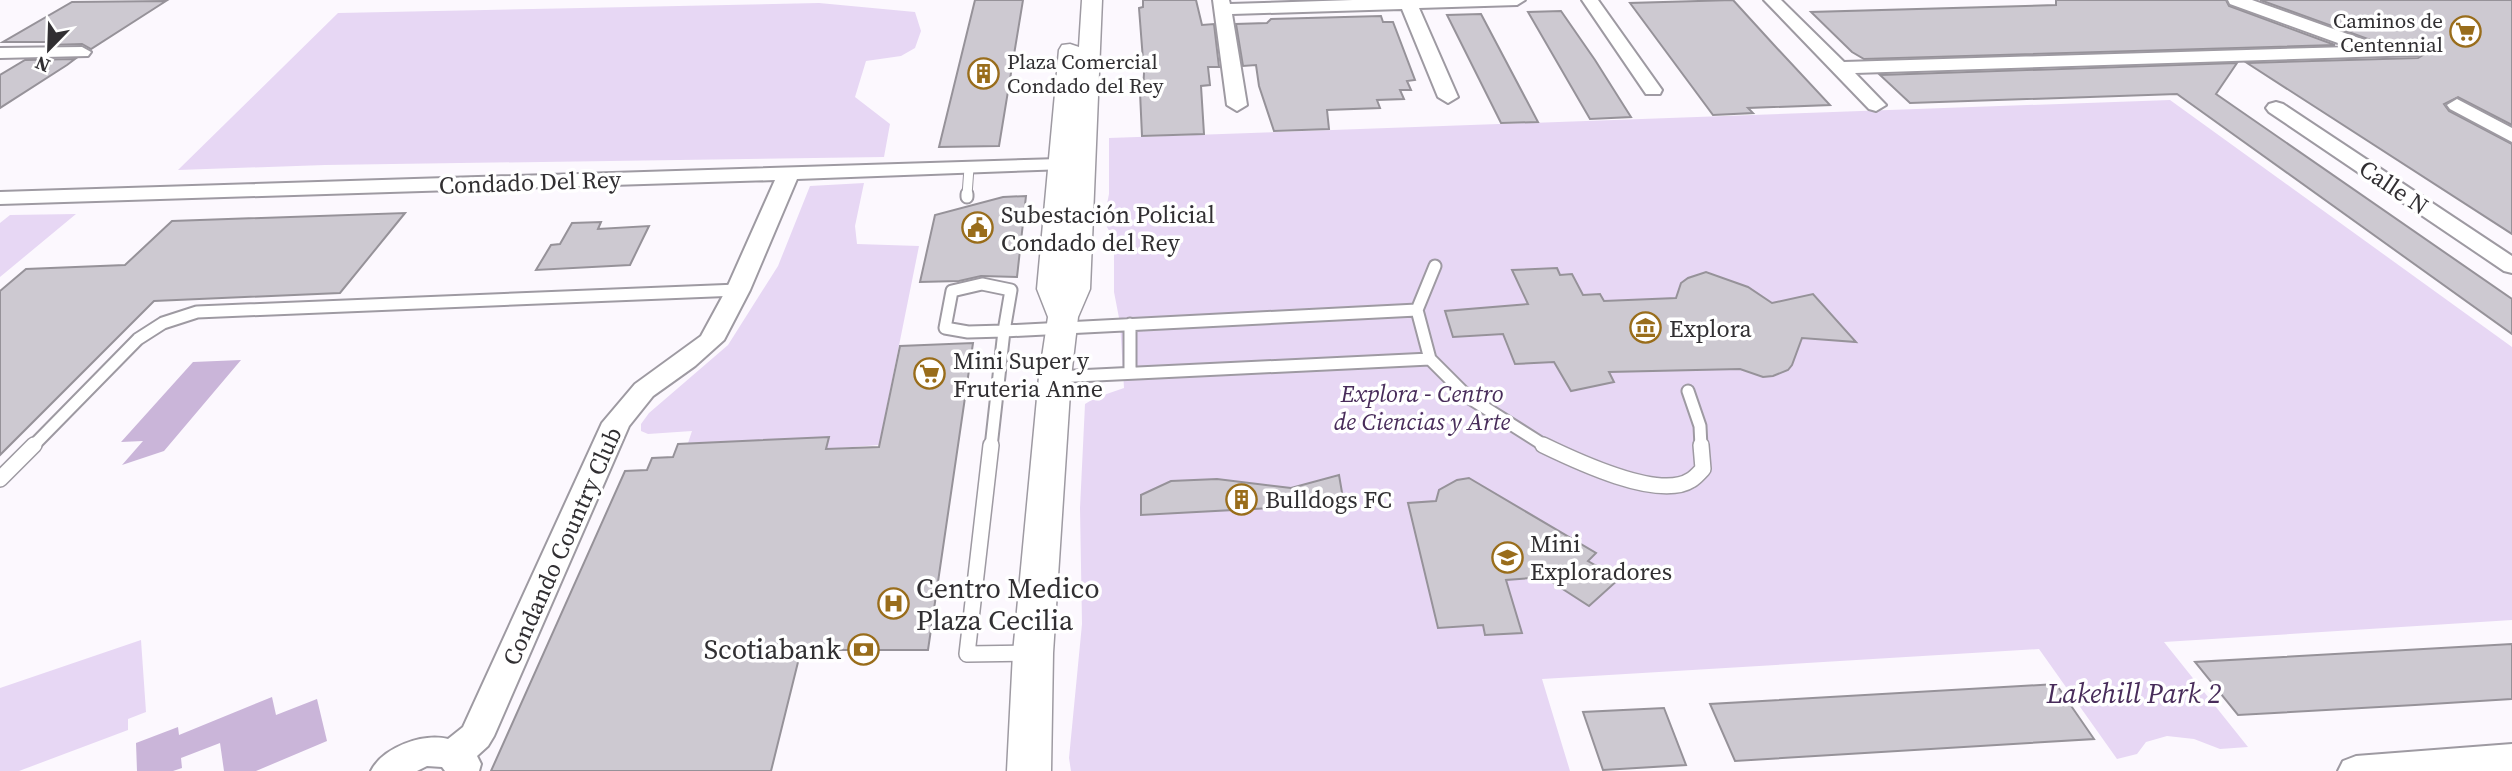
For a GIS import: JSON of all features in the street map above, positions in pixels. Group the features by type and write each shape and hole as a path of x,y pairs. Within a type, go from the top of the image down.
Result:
{"street":[{"path":"1063,322 1051,289 1074,0"},
{"path":"1029,771 1033,653 1055,377 1063,322 1076,289 1092,0"},
{"path":"1237,104 1222,4 1517,0"},
{"path":"1590,0 1653,90"},
{"path":"1772,0 1876,106"},
{"path":"2235,0 2379,51"},
{"path":"1407,2 1448,97"},
{"path":"1839,68 2418,50"},
{"path":"0,53 82,52"},
{"path":"2457,104 2511,135"},
{"name":"Calle N","path":"2276,108 2509,262"},
{"path":"1059,165 1072,168 1084,166"},
{"name":"Condado Del Rey","path":"0,198 1059,165"},
{"name":"Condando Country Club","path":"459,763 476,736 616,424 643,390 686,361 711,340 738,290 789,173"},
{"path":"389,771 403,760 422,752 441,751 459,763"},
{"path":"2356,771 2512,759"}],"lane":[{"path":"967,197 969,168"},
{"path":"1435,266 1417,310 1430,359 1468,397 1543,445 1591,468 1629,480 1664,486 1689,482 1703,469 1700,426 1688,391"},
{"path":"1033,653 967,654 1004,329 1011,290 998,286 961,287 952,291 945,328 956,332 1004,329 1063,322 1130,324 1417,310"},
{"path":"0,479 138,339 163,323 197,312 738,290"},
{"path":"1129,373 1130,324"},
{"path":"1055,377 1430,359"}],"green space":[{"path":"819,3 915,12 921,31 915,48 901,56 866,61 855,97 890,124 884,157 325,165 178,170 338,13"},
{"name":"Explora - Centro de Ciencias y Arte","path":"2170,100 2512,347 2512,620 2164,642 2248,747 2220,749 2194,739 2167,736 2146,742 2137,754 2117,759 2039,649 1542,679 1570,771 1071,771 1069,758 1082,624 1080,508 1085,404 1124,388 1120,323 1114,292 1114,240 1107,227 1105,214 1109,194 1109,138"},
{"path":"864,183 855,226 857,244 919,246 879,445 826,449 828,437 688,443 692,431 648,434 641,431 641,424 649,413 728,345 778,266 810,186"},
{"path":"76,214 0,277 0,223 10,215"},
{"path":"141,640 146,712 128,719 128,730 19,771 0,771 0,688"}],"shaded area":[{"path":"241,360 164,451 122,465 143,441 121,442 193,362"},
{"path":"272,697 276,715 317,699 327,741 256,771 224,771 220,743 181,758 182,768 173,771 137,771 136,743 178,727 179,735"}],"building":[{"name":"Plaza Comercial Condado del Rey","path":"975,0 1023,0 999,146 939,147"},
{"path":"1143,0 1196,0 1202,25 1214,24 1219,67 1208,67 1210,85 1201,86 1204,134 1142,136 1140,92 1143,92 1144,73 1139,8 1143,7"},
{"path":"1733,0 1830,105 1748,108 1753,113 1713,115 1630,3"},
{"path":"2056,0 2226,0 2229,6 2335,45 1864,59 1852,52 1811,12 2056,5"},
{"path":"2260,0 2512,0 2512,125 2458,97 2444,104 2449,111 2512,144 2512,234 2247,63 2418,58 2428,52 2428,48 2418,42 2374,43"},
{"path":"166,1 91,49 82,44 3,42 72,2"},
{"path":"1561,11 1631,117 1590,119 1528,12"},
{"path":"1481,14 1538,122 1501,123 1447,15"},
{"path":"1381,16 1383,22 1393,22 1415,80 1407,81 1411,90 1400,90 1404,99 1377,100 1380,108 1327,110 1329,129 1274,131 1259,86 1256,65 1243,66 1236,24 1267,23 1271,19"},
{"path":"75,59 0,108 0,75 25,60"},
{"path":"2237,63 2216,94 2512,299 2512,334 2177,94 1910,103 1880,75"},
{"path":"1026,196 1017,277 981,276 959,281 920,282 935,215 1003,197"},
{"path":"405,213 340,293 154,301 0,455 0,291 26,269 125,265 172,221"},
{"path":"601,222 598,229 649,226 630,265 536,270 551,245 560,244 572,223"},
{"name":"Explora","path":"1557,268 1560,275 1572,274 1583,295 1600,294 1604,301 1676,298 1681,283 1706,272 1748,287 1772,303 1813,294 1856,342 1802,338 1792,365 1788,370 1773,376 1763,377 1740,369 1609,372 1614,382 1571,391 1554,362 1515,364 1503,334 1453,337 1445,311 1528,304 1512,270"},
{"path":"973,343 928,650 801,650 771,771 491,771 625,471 647,470 652,458 673,457 678,444 829,437 826,449 879,447 900,346"},
{"name":"Bulldogs FC","path":"1339,475 1344,504 1141,515 1141,495 1171,481 1217,479 1291,488"},
{"name":"Mini Exploradores","path":"1469,478 1596,553 1588,561 1619,579 1589,606 1544,577 1506,580 1522,633 1485,635 1483,625 1438,628 1408,503 1436,501 1439,490 1457,480"},
{"path":"2512,644 2512,699 2415,705 2238,715 2195,662"},
{"path":"2056,684 2094,739 1735,761 1710,704"},
{"path":"1664,708 1686,765 1603,770 1583,712"}],"place":[{"name":"Caminos de Centennial","path":"2466,32"},
{"name":"Plaza Comercial Condado del Rey","path":"984,73"},
{"name":"Subestación Policial Condado del Rey","path":"978,228"},
{"name":"Explora","path":"1646,328"},
{"name":"Mini Super y Fruteria Anne","path":"930,374"},
{"name":"Bulldogs FC","path":"1242,499"},
{"name":"Mini Exploradores","path":"1507,557"},
{"name":"Centro Medico Plaza Cecilia","path":"893,604"},
{"name":"Scotiabank","path":"864,649"}],"park label":[{"name":"Lakehill Park 2","path":"2134,693"}]}
